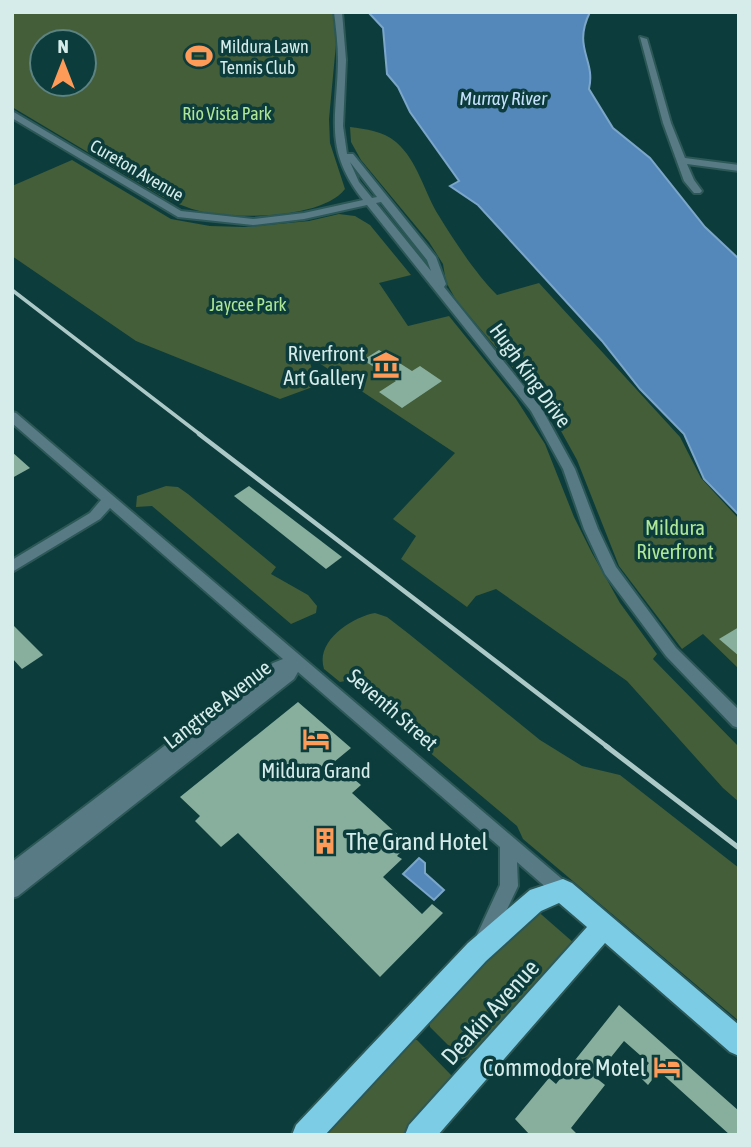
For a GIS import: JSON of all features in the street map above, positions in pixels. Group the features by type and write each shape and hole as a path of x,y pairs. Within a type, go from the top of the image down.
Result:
{"highway":[{"name":"Seventh Street","path":"563,891 739,1042"},
{"name":"Deakin Avenue","path":"306,1135 477,952 504,931 538,897 563,891"},
{"name":"Deakin Avenue","path":"419,1135 604,926"}],"street":[{"name":"Hugh King Drive","path":"338,12 342,64 337,134 343,163 354,182 376,200 432,259 446,297"},
{"path":"643,40 667,123 689,181 697,191"},
{"name":"Cureton Avenue","path":"12,114 154,202 178,214 253,222 277,220 376,200"},
{"name":"Hugh King Drive","path":"337,134 387,222 536,409 569,470 610,570 671,652 739,721"},
{"path":"683,161 739,168"},
{"path":"327,210 348,197 354,182"},
{"path":"327,210 363,213 387,222"},
{"name":"Seventh Street","path":"12,416 563,891"},
{"path":"12,556 109,500"},
{"path":"12,567 95,516 109,500"},
{"name":"Langtree Avenue","path":"12,873 278,667 295,661"},
{"name":"Langtree Avenue","path":"12,890 289,674 295,661"},
{"name":"Deakin Avenue","path":"477,952 508,892 511,872 508,844"}],"green space":[{"name":"Rio Vista Park","path":"12,12 334,12 336,44 329,119 330,143 345,189 334,199 318,206 257,216 203,212 158,194 12,107"},
{"name":"Mildura Riverfront","path":"350,127 386,135 404,150 452,236 497,295 539,283 680,437 701,478 739,519 739,669 703,634 682,649 619,566 577,460 561,431 536,395 456,300 446,282 443,264 429,242 361,160 351,142"},
{"name":"Jaycee Park","path":"72,160 171,219 210,226 245,227 309,221 339,214 355,216 370,225 411,275 379,283 408,326 449,316 516,399 545,444 574,517 592,553 620,603 657,654 653,659 739,747 739,802 723,788 627,681 496,589 476,596 467,607 401,559 416,536 393,519 455,453 307,355 318,385 280,399 136,341 12,256 12,186"},
{"path":"166,486 178,487 188,494 276,567 271,574 308,595 317,606 316,613 291,624 152,506 136,507 137,496"},
{"path":"375,613 387,617 540,740 582,766 620,775 739,868 739,1021 523,839 517,826 345,681 340,682 324,669 325,649 337,632 366,615"},
{"path":"534,908 574,943 471,1056 462,1059 430,1027 429,1022"},
{"path":"412,1039 417,1040 452,1076 402,1135 321,1135"}],"water":[{"name":"Murray River","path":"368,12 590,12 583,35 590,70 589,89 613,128 650,158 705,227 739,259 739,515 704,479 684,434 640,389 602,341 478,205 450,186 459,181 410,112 398,87 387,74 383,28"},
{"path":"419,858 425,863 425,873 444,890 434,900 403,874"}],"building":[{"path":"379,350 412,371 420,366 442,381 402,408 379,392 396,381 363,360"},
{"path":"12,452 30,468 12,478"},
{"path":"249,486 342,557 326,569 234,496"},
{"path":"12,624 43,655 22,669 12,658"},
{"path":"739,627 739,656 719,639"},
{"name":"The Grand Hotel","path":"298,702 351,748 334,762 361,785 352,793 408,844 397,856 402,859 383,877 422,914 432,904 443,913 380,977 238,833 221,847 195,821 200,816 180,797"},
{"name":"Commodore Motel","path":"619,1005 739,1111 739,1135 730,1135 659,1071 648,1085 639,1076 649,1063 624,1041 595,1077 605,1085 571,1128 578,1135 530,1135 515,1119 549,1078 556,1084"}],"railway":[{"path":"12,290 202,436"},
{"path":"199,434 609,748"},
{"path":"606,746 739,848"}],"place":[{"name":"Mildura Lawn Tennis Club","path":"199,56"},
{"name":"Riverfront Art Gallery","path":"386,365"},
{"name":"Mildura Grand","path":"316,739"},
{"name":"The Grand Hotel","path":"325,841"},
{"name":"Commodore Motel","path":"667,1067"}]}
